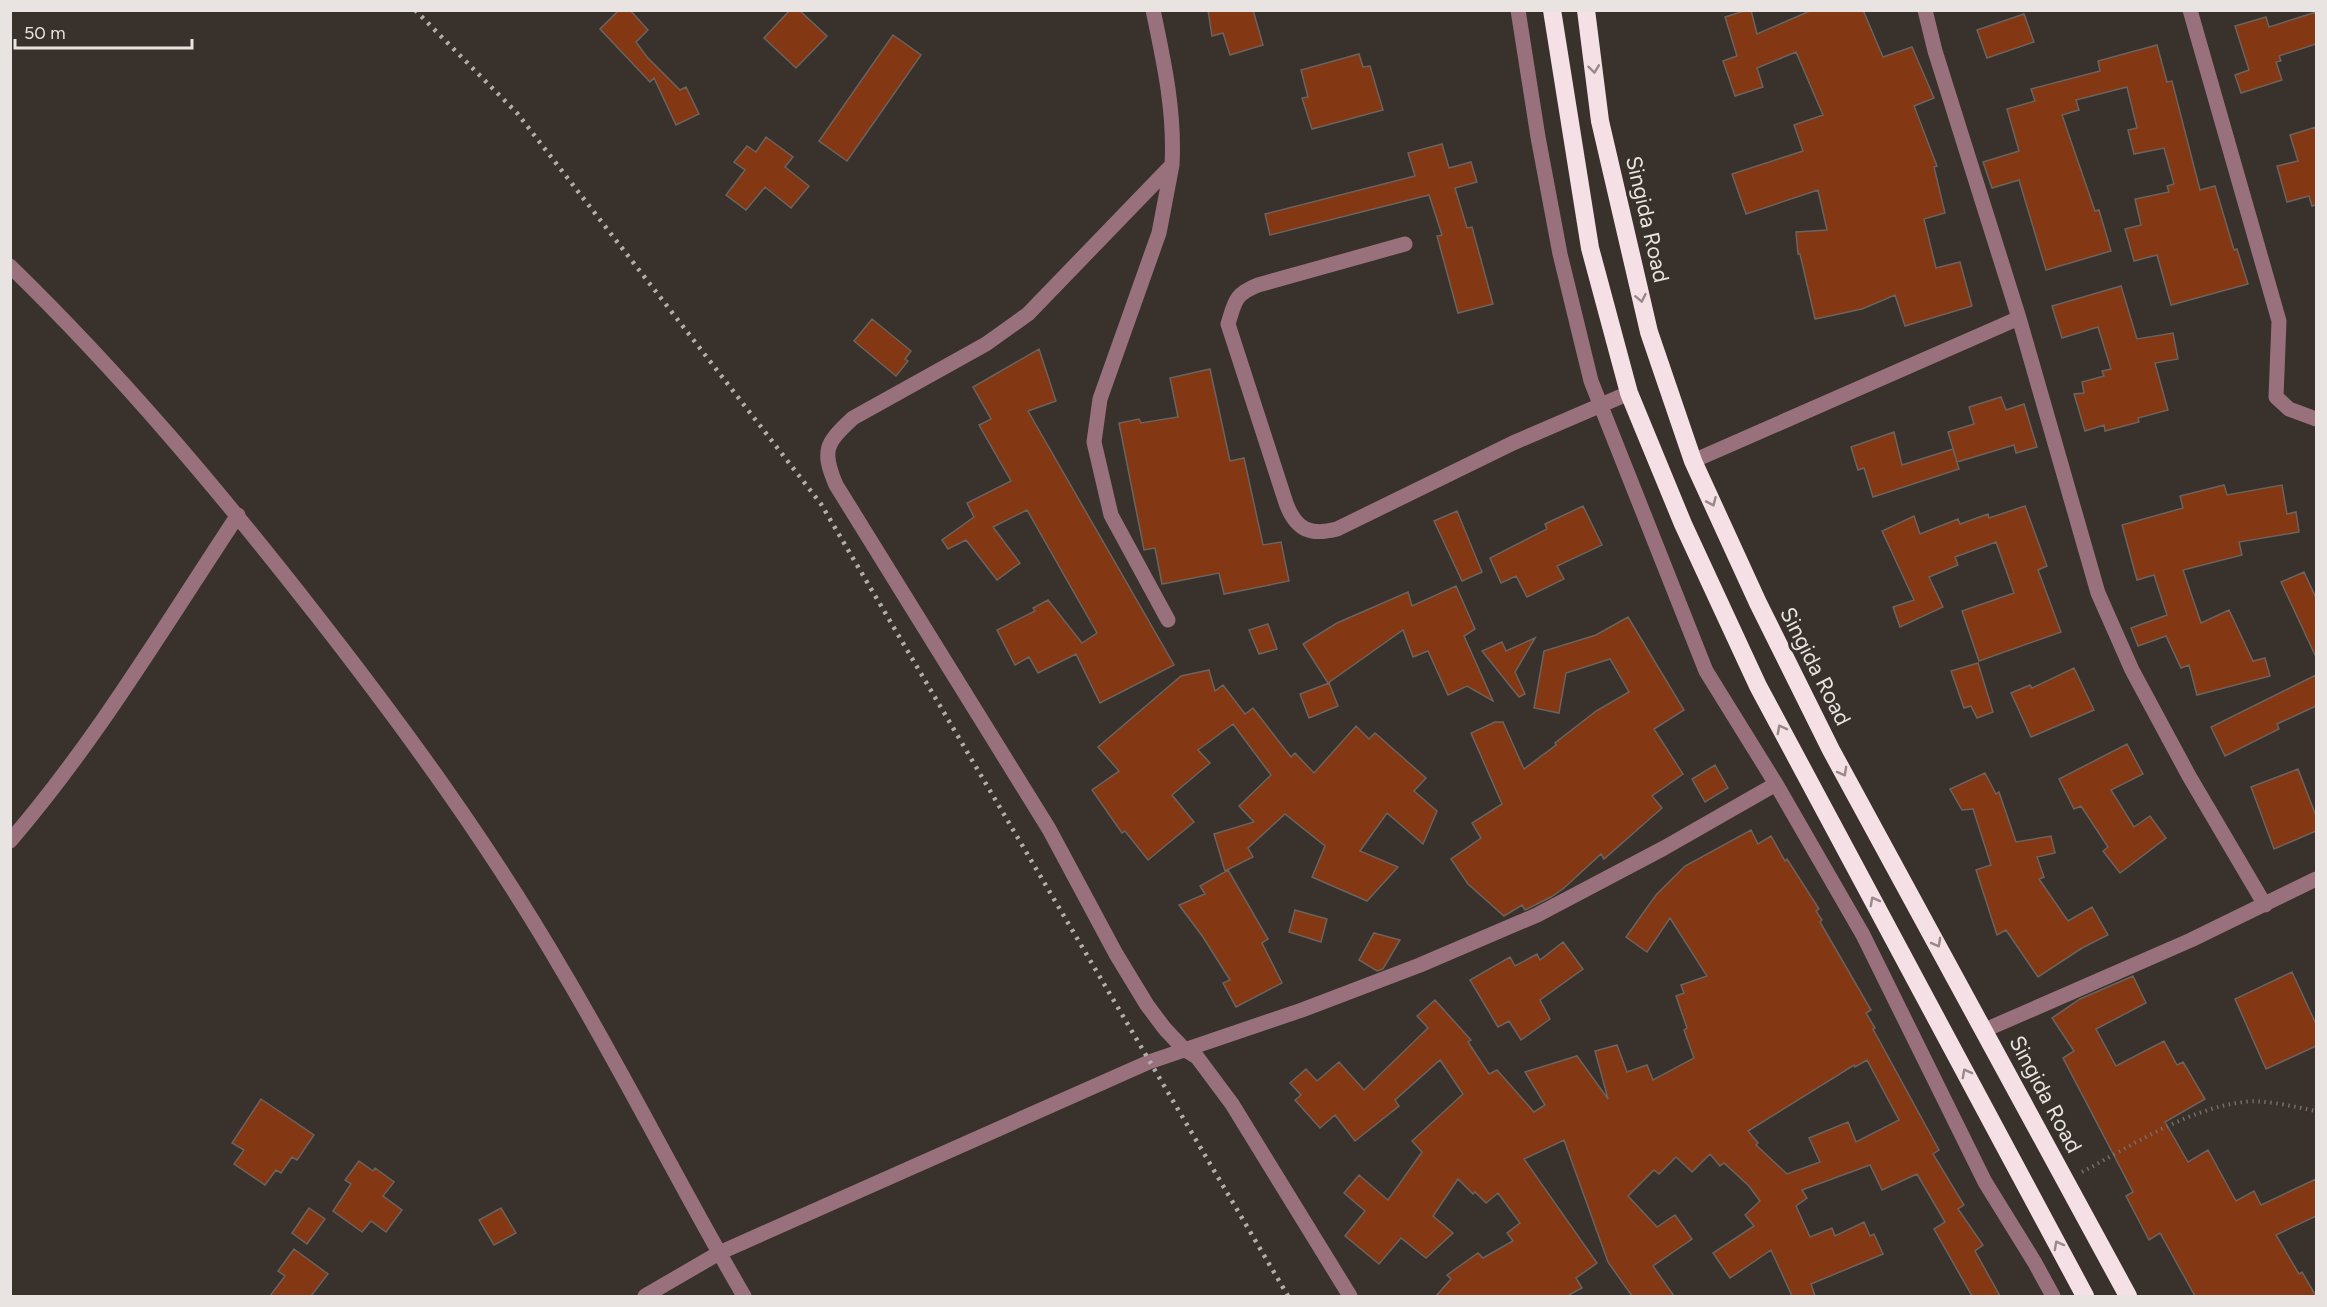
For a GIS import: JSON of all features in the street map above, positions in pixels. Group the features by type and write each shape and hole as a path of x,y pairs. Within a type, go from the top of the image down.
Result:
{"highway":[{"path":"1552,10 1590,248 1629,393 1683,524 1758,686 2085,1296"},
{"name":"Singida Road","path":"1586,10 1600,121 1649,332 1693,461 1758,603 1831,750 2128,1296"}],"street":[{"path":"1153,10 1168,80 1174,134 1172,165 1159,233 1100,399 1094,442 1111,515 1168,620"},
{"path":"1518,10 1538,137 1560,254 1591,381 1706,670 1776,784 1863,934 1985,1182 2036,1263 2053,1296"},
{"path":"1925,10 1935,51 2019,318 2098,593 2138,680 2189,776 2265,905"},
{"path":"2190,10 2279,321 2276,397 2289,409 2316,419"},
{"path":"1172,165 1028,314 986,344 853,418 839,431 828,449 827,463 836,485 1049,829 1116,954 1147,1005 1184,1049 1197,1057 1232,1104 1350,1296"},
{"path":"1405,244 1258,285 1243,291 1234,304 1228,324 1292,519 1306,530 1320,533 1337,529 1513,443 1629,393"},
{"path":"10,266 92,348 162,424 238,515 395,716 480,839 564,972 718,1253 744,1296"},
{"path":"1693,461 2019,318"},
{"path":"10,841 41,805 90,739 238,515"},
{"path":"645,1296 718,1253 1149,1062 1302,1010 1420,965 1537,915 1664,848 1776,784"},
{"path":"1985,1030 2191,940 2316,879"}],"path":[{"path":"2066,1181 2168,1126 2206,1111 2245,1101 2316,1111"}],"building":[{"path":"619,10 630,10 648,30 636,42 647,57 680,90 686,87 699,114 676,125 654,78 650,82 600,29"},
{"path":"790,10 799,10 827,36 796,68 764,38"},
{"path":"1208,10 1253,10 1263,45 1230,55 1223,33 1212,36"},
{"path":"1751,10 1757,34 1812,10 1863,10 1883,57 1912,47 1934,98 1914,106 1937,166 1934,167 1945,213 1924,219 1936,268 1960,262 1972,306 1905,326 1895,295 1862,309 1815,319 1800,254 1798,254 1796,232 1827,230 1818,190 1746,214 1732,174 1803,151 1794,125 1823,115 1796,52 1757,68 1763,87 1735,96 1723,61 1737,56 1725,17"},
{"path":"2316,12 2316,44 2279,56 2281,61 2276,62 2282,80 2241,93 2235,75 2249,70 2235,26 2266,17 2269,27"},
{"path":"2024,14 2034,42 1987,58 1977,30"},
{"path":"893,35 921,55 847,161 819,141"},
{"path":"2157,45 2167,82 2172,81 2200,190 2215,186 2234,250 2237,249 2248,284 2171,305 2157,255 2134,261 2125,229 2141,225 2135,199 2169,192 2167,186 2174,184 2164,148 2134,154 2128,130 2137,128 2127,87 2076,100 2079,110 2062,115 2095,211 2099,210 2111,251 2046,270 2019,180 1992,188 1983,162 2019,151 2007,109 2035,101 2031,89 2100,71 2098,61"},
{"path":"1359,54 1363,67 1370,66 1383,110 1312,129 1302,98 1308,97 1301,70"},
{"path":"2316,127 2316,205 2312,206 2309,196 2287,202 2277,166 2298,161 2290,135"},
{"path":"766,137 793,157 785,167 809,186 791,208 765,187 746,210 726,195 745,170 734,162 747,146 756,152"},
{"path":"1442,144 1449,168 1471,162 1477,182 1455,188 1467,228 1472,227 1493,304 1458,313 1437,236 1442,235 1429,195 1270,235 1265,214 1415,176 1408,153"},
{"path":"2121,286 2137,339 2173,333 2178,359 2155,363 2168,410 2138,418 2139,422 2105,431 2104,425 2085,431 2074,394 2084,393 2082,382 2104,376 2102,371 2111,369 2098,327 2062,338 2052,306"},
{"path":"872,319 911,351 905,359 908,361 896,376 854,341"},
{"path":"1039,349 1056,401 1028,411 1174,665 1100,703 1076,654 1038,673 1029,657 1015,665 997,630 1035,611 1033,608 1048,600 1082,643 1097,633 1027,510 993,527 1020,563 997,580 966,540 948,549 942,540 974,517 967,503 1011,481 979,425 991,419 973,387"},
{"path":"1210,369 1230,461 1244,458 1263,545 1281,542 1289,581 1224,594 1219,573 1162,584 1155,548 1144,550 1119,423 1139,419 1141,423 1178,417 1170,378"},
{"path":"2001,397 2006,410 2024,404 2037,447 2016,453 2014,445 1957,462 1948,432 1974,424 1969,407"},
{"path":"1894,432 1902,465 1953,449 1959,469 1873,497 1864,468 1858,470 1851,447"},
{"path":"2224,485 2227,495 2282,485 2287,514 2296,512 2299,532 2239,542 2242,555 2183,570 2201,623 2229,610 2253,661 2265,658 2270,676 2197,695 2189,665 2181,668 2166,636 2138,646 2131,628 2167,615 2154,575 2137,580 2122,525 2183,508 2180,496"},
{"path":"1583,506 1602,545 1557,566 1564,579 1527,597 1516,576 1501,583 1490,558 1547,529 1545,524"},
{"path":"2025,506 2047,566 2038,570 2061,632 1979,661 1962,611 2014,593 1996,542 1955,557 1958,565 1929,577 1943,607 1900,627 1893,607 1914,600 1882,531 1914,516 1920,534 1958,519 1960,524 1988,514 1989,518"},
{"path":"1457,511 1482,572 1462,581 1434,521"},
{"path":"2304,572 2316,598 2316,657 2281,582"},
{"path":"1456,586 1475,629 1464,636 1493,701 1467,686 1448,695 1428,651 1413,657 1403,630 1328,683 1303,644 1337,623 1408,592 1412,606"},
{"path":"1628,617 1684,710 1654,729 1683,774 1652,796 1662,808 1604,859 1601,854 1551,897 1525,910 1522,905 1504,916 1468,884 1451,859 1481,838 1472,823 1502,804 1471,733 1495,722 1503,722 1524,769 1596,711 1629,692 1610,659 1566,673 1559,713 1534,708 1544,651 1596,635"},
{"path":"1268,624 1277,649 1259,654 1249,630"},
{"path":"1535,638 1515,672 1525,694 1519,697 1482,651 1502,642 1506,651"},
{"path":"1978,663 1993,712 1977,718 1971,706 1964,708 1951,671"},
{"path":"2074,668 2094,710 2031,737 2011,693 2030,685 2032,688"},
{"path":"1209,670 1215,691 1223,685 1245,714 1253,708 1291,757 1295,753 1314,773 1356,726 1369,739 1375,733 1426,778 1414,791 1437,811 1423,844 1387,813 1360,851 1398,867 1367,901 1312,877 1325,846 1285,814 1248,848 1253,857 1225,871 1214,834 1254,822 1239,806 1271,775 1233,724 1198,750 1210,763 1172,795 1194,822 1148,860 1125,831 1122,833 1092,790 1119,771 1098,747 1181,676"},
{"path":"2316,675 2316,706 2277,724 2279,729 2225,756 2211,727"},
{"path":"1329,683 1338,706 1309,718 1300,694"},
{"path":"2127,744 2143,774 2111,790 2134,827 2150,816 2166,838 2120,873 2103,851 2108,847 2081,806 2074,809 2059,779"},
{"path":"1715,765 1728,788 1705,802 1692,779"},
{"path":"2298,769 2316,816 2316,831 2274,849 2251,787"},
{"path":"1985,773 1996,794 1999,792 2016,842 2051,836 2055,853 2037,857 2044,877 2039,879 2068,921 2092,907 2108,935 2082,948 2038,977 2006,930 1997,935 1976,870 1991,865 1973,809 1962,810 1950,789"},
{"path":"1751,830 1758,844 1771,836 1785,861 1787,859 1819,909 1816,911 1822,920 1820,922 1871,1010 1866,1013 1875,1028 1873,1029 1939,1150 1933,1154 1964,1205 1958,1209 1983,1245 1975,1251 2000,1296 1972,1296 1934,1229 1945,1222 1917,1174 1882,1190 1870,1165 1802,1190 1807,1198 1796,1206 1810,1237 1832,1228 1835,1236 1864,1222 1870,1236 1874,1234 1883,1254 1811,1284 1815,1296 1792,1296 1771,1250 1730,1278 1713,1253 1754,1226 1745,1215 1760,1201 1749,1186 1724,1163 1720,1166 1710,1154 1692,1172 1676,1157 1659,1174 1654,1170 1628,1196 1657,1227 1675,1215 1692,1239 1653,1266 1674,1296 1632,1296 1608,1262 1564,1140 1524,1159 1597,1263 1576,1278 1582,1288 1567,1296 1436,1296 1451,1279 1447,1275 1478,1253 1483,1258 1513,1241 1507,1233 1520,1223 1498,1193 1486,1203 1458,1179 1433,1216 1453,1233 1426,1258 1401,1238 1379,1264 1345,1236 1365,1211 1344,1193 1359,1175 1388,1200 1422,1152 1412,1141 1463,1094 1440,1060 1395,1100 1399,1106 1355,1141 1335,1115 1320,1128 1295,1100 1301,1095 1290,1083 1306,1069 1317,1081 1339,1062 1364,1090 1428,1028 1417,1016 1435,1000 1471,1040 1468,1042 1489,1074 1497,1070 1534,1112 1545,1105 1525,1072 1577,1056 1608,1099 1595,1051 1617,1045 1627,1072 1647,1065 1653,1080 1694,1058 1676,996 1684,993 1681,985 1707,976 1670,918 1647,952 1626,937 1656,895 1685,866","holes":["1867,1060 1899,1120 1856,1142 1848,1122 1809,1138 1820,1162 1787,1174 1756,1145 1758,1143 1748,1131 1854,1065 1855,1067"]},
{"path":"1228,870 1268,939 1262,943 1282,983 1236,1007 1223,983 1230,980 1203,937 1179,905 1205,894 1200,886"},
{"path":"1295,910 1327,919 1321,942 1289,932"},
{"path":"1374,933 1400,940 1383,969 1377,971 1359,960"},
{"path":"1563,942 1583,969 1540,1000 1550,1019 1521,1040 1509,1021 1498,1027 1470,980 1510,957 1515,966 1537,954 1540,960"},
{"path":"2292,972 2316,1024 2316,1046 2266,1069 2235,999"},
{"path":"2133,976 2146,1003 2096,1029 2116,1066 2164,1041 2177,1065 2183,1062 2205,1099 2165,1122 2188,1162 2208,1150 2236,1201 2254,1191 2261,1205 2316,1179 2316,1216 2276,1235 2299,1274 2302,1272 2316,1296 2195,1296 2160,1233 2149,1240 2126,1196 2133,1192 2063,1058 2074,1051 2052,1018 2080,999"},
{"path":"261,1099 314,1135 297,1160 292,1157 281,1173 276,1170 265,1185 234,1164 244,1150 232,1143"},
{"path":"359,1161 373,1171 375,1168 394,1182 383,1196 402,1210 386,1232 371,1221 362,1232 333,1211 351,1184 345,1180"},
{"path":"309,1208 325,1219 307,1244 292,1233"},
{"path":"501,1208 516,1233 494,1245 479,1220"},
{"path":"294,1249 328,1274 311,1296 270,1296 285,1276 278,1271"}],"railway":[{"path":"415,10 517,113 821,504 1288,1296"}]}
